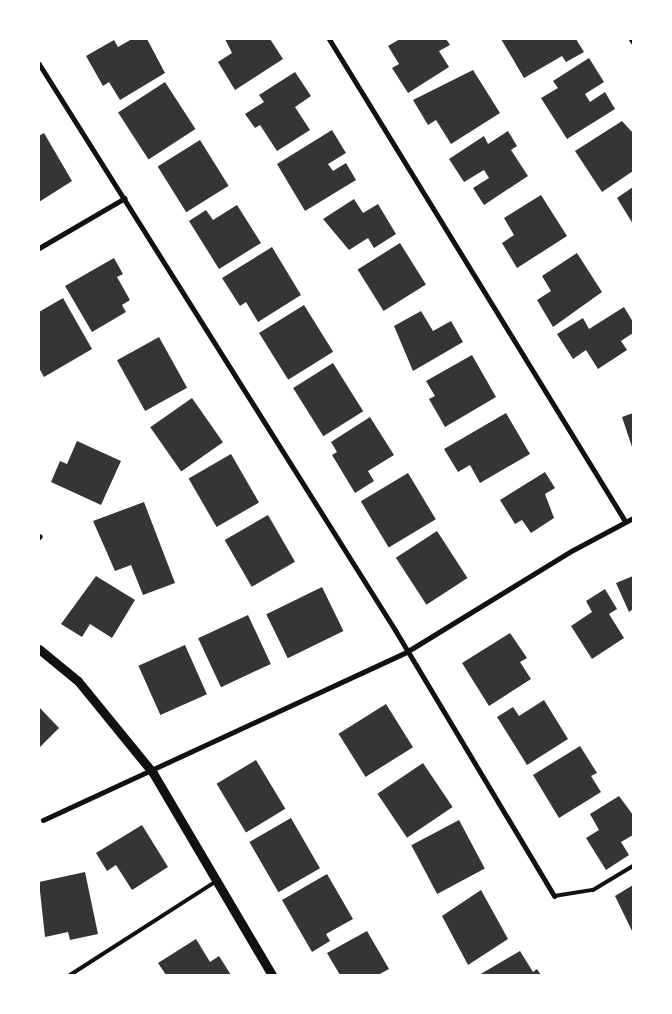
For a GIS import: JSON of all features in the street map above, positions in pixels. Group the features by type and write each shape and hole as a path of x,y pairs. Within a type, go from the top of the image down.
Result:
{"street":[{"path":"330,39 625,521"},
{"path":"39,64 408,651 554,896"},
{"path":"39,248 125,198"},
{"path":"43,820 154,773 408,651 633,518"},
{"path":"39,649 78,681 154,773 272,975"}],"lane":[{"path":"554,896 593,890 633,866"},
{"path":"70,975 217,880"}],"building":[{"path":"132,39 147,39 165,73 120,100 109,82 103,86 86,56 114,40 118,47"},
{"path":"225,39 270,39 283,59 235,90 218,62 232,53"},
{"path":"400,39 446,39 450,45 439,51 449,67 408,93 392,68 399,64 388,46"},
{"path":"501,39 576,39 584,52 566,62 562,56 524,78"},
{"path":"589,58 604,82 585,94 590,102 605,92 615,109 567,139 541,98 558,88 553,81"},
{"path":"473,70 500,113 451,144 436,120 428,125 413,100"},
{"path":"295,72 311,96 295,107 310,130 277,151 260,125 255,128 245,114 264,102 259,95"},
{"path":"165,82 195,129 149,159 118,112"},
{"path":"622,121 633,133 633,171 602,192 575,151"},
{"path":"332,130 346,153 328,164 333,171 346,163 356,180 305,211 277,164"},
{"path":"508,131 517,146 511,150 528,176 484,205 473,188 489,178 484,170 464,182 449,159 484,136 488,144"},
{"path":"44,133 72,181 39,202 39,136"},
{"path":"200,140 229,186 186,212 158,166"},
{"path":"633,187 633,224 617,198"},
{"path":"541,195 567,236 517,268 502,243 514,235 504,218"},
{"path":"354,199 363,213 378,204 396,234 374,248 368,238 349,250 323,219"},
{"path":"237,205 261,243 219,269 189,221 206,210 213,220"},
{"path":"400,243 426,285 384,311 358,269"},
{"path":"272,247 301,295 258,322 246,302 240,306 222,278"},
{"path":"577,253 602,292 553,327 537,300 551,291 542,276"},
{"path":"114,258 123,274 117,277 130,300 122,305 126,312 92,332 65,286"},
{"path":"63,298 92,349 44,377 39,368 39,312"},
{"path":"304,305 333,352 288,380 259,333"},
{"path":"624,307 633,322 633,333 621,341 627,350 598,369 586,350 573,359 557,334 583,318 589,329"},
{"path":"421,311 433,331 451,321 463,342 413,371 394,326"},
{"path":"159,337 187,388 145,411 117,360"},
{"path":"472,355 496,397 445,427 429,399 435,396 426,381"},
{"path":"333,363 363,411 323,436 293,388"},
{"path":"192,398 223,442 181,471 150,427"},
{"path":"506,413 530,454 480,483 470,465 458,472 444,449"},
{"path":"633,413 633,450 622,417"},
{"path":"370,417 394,455 368,471 374,481 355,493 332,455 337,452 331,442"},
{"path":"77,441 121,461 101,505 51,482 60,461 67,464"},
{"path":"231,454 259,502 217,527 189,478"},
{"path":"545,472 555,488 545,494 554,518 531,533 522,520 515,524 500,500"},
{"path":"408,473 436,519 389,548 361,501"},
{"path":"144,502 175,583 143,595 131,565 115,571 93,521"},
{"path":"268,515 295,562 252,587 225,540"},
{"path":"437,531 467,578 426,605 396,558"},
{"path":"96,576 135,600 112,638 90,624 82,637 61,624"},
{"path":"633,576 633,609 629,612 616,583"},
{"path":"322,587 343,631 288,658 266,614"},
{"path":"605,589 617,609 609,614 624,638 592,659 571,626 592,612 586,601"},
{"path":"248,615 271,664 221,687 198,638"},
{"path":"510,633 527,658 520,662 531,679 489,706 462,663"},
{"path":"185,645 207,694 160,715 138,666"},
{"path":"544,700 568,739 527,765 497,717 513,707 519,716"},
{"path":"386,704 413,747 366,777 339,734"},
{"path":"39,707 59,728 39,748"},
{"path":"580,746 597,773 591,776 601,792 559,818 533,775"},
{"path":"256,760 285,809 246,833 217,784"},
{"path":"423,763 453,807 407,838 377,794"},
{"path":"619,796 633,815 633,835 621,842 629,855 606,870 586,838 599,830 590,814"},
{"path":"291,818 320,868 278,892 249,842"},
{"path":"459,820 485,869 437,894 411,845"},
{"path":"142,825 168,867 132,890 116,865 107,871 96,853"},
{"path":"85,872 98,934 70,940 68,932 45,937 39,882"},
{"path":"327,874 353,919 326,934 330,941 312,952 282,900"},
{"path":"633,885 633,933 615,896"},
{"path":"481,890 508,939 468,965 442,916"},
{"path":"367,931 389,969 378,975 340,975 327,953"},
{"path":"196,939 210,962 219,956 231,975 166,975 158,963"},
{"path":"520,951 533,972 537,969 541,975 479,975"}]}
